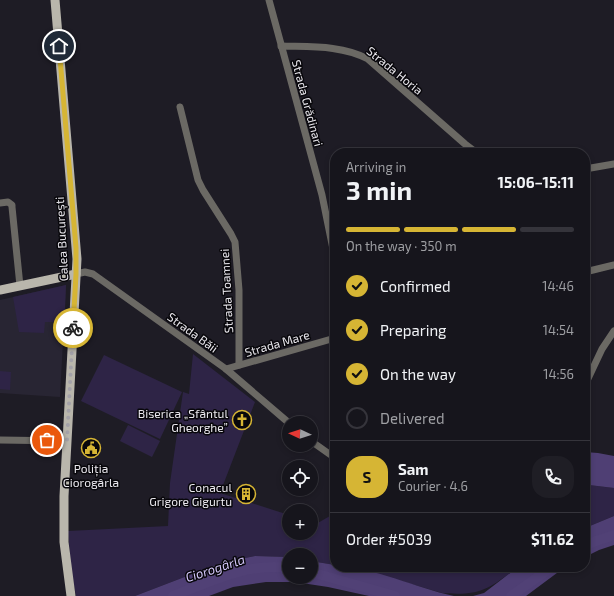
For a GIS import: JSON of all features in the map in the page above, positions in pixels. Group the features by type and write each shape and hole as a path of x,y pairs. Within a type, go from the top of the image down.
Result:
{"main road":[{"name":"Calea București","path":"55,0 76,240 76,274 63,525 71,596"},
{"path":"0,290 76,274"}],"street":[{"name":"Strada Grădinari","path":"269,0 322,195 330,234"},
{"name":"Strada Horia","path":"281,46 340,49 363,56 378,67 470,148"},
{"name":"Strada Toamnei","path":"180,107 198,180 235,242 239,290 239,366"},
{"path":"590,168 614,164"},
{"path":"0,203 8,202 12,204 20,286"},
{"path":"590,271 614,265"},
{"name":"Strada Băii","path":"76,274 85,272 93,274 226,369 282,417"},
{"path":"590,374 602,349 614,331"},
{"name":"Strada Mare","path":"226,369 330,339"},
{"path":"0,440 67,441"},
{"path":"318,446 330,454"}],"shaded area":[{"path":"66,285 60,397 0,393 0,300"},
{"path":"66,285 64,335 58,335 59,322 45,322 44,333 19,332 13,297"},
{"path":"193,354 255,402 220,493 282,513 282,540 318,540 318,523 330,516 330,564 318,562 318,548 282,548 282,557 255,556 221,563 135,596 76,596 71,569 68,531 168,526 170,483 183,392 189,394"},
{"path":"104,355 182,392 160,439 81,401"},
{"path":"0,371 11,372 10,390 0,389"},
{"path":"128,425 160,441 152,457 120,441"},
{"path":"590,452 614,456 614,488 590,485"},
{"path":"590,485 614,488 614,516 590,526"},
{"path":"614,516 614,545 590,554 590,526"},
{"path":"255,556 282,557 282,582 266,582 233,587 209,596 135,596 221,563"},
{"path":"318,562 330,564 330,572 372,572 454,596 369,596 308,584 318,584"},
{"path":"370,572 511,572 491,586 475,592 455,594 442,593"},
{"path":"511,572 558,572 526,596 473,596 484,593"}],"waterway":[{"name":"Ciorogârla","path":"590,544 614,535"},
{"name":"Ciorogârla","path":"173,596 230,574 259,568 282,568"},
{"name":"Ciorogârla","path":"511,596 545,572"},
{"name":"Ciorogârla","path":"318,574 395,596"}],"way so far":[{"path":"47,440 67,441 73,328"}],"place":[{"name":"Biserica „Sfântul Gheorghe”","path":"242,420"},
{"name":"Poliția Ciorogârla","path":"91,448"},
{"name":"Conacul Grigore Gigurtu","path":"246,494"}],"route":[{"path":"59,46 77,259 73,328"}]}
